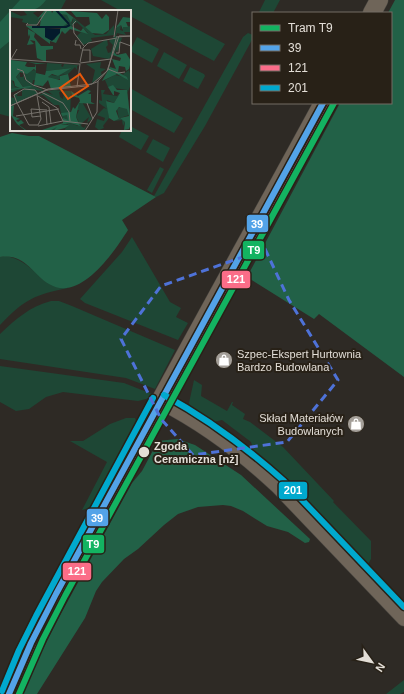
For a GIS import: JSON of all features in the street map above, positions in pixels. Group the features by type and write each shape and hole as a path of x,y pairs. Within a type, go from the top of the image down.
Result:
{"street":[{"path":"373,12 379,0"},
{"path":"10,694 26,653 43,620 322,104"},
{"path":"160,402 210,432 257,467 404,619"}],"highlighted area":[{"path":"265,249 289,300 338,380 287,442 193,455 161,419 121,339 161,286"}],"green space":[{"path":"0,0 66,0 61,10 10,10 10,117 0,114"},
{"path":"20,0 46,0 35,9 11,10"},
{"path":"101,0 143,0 225,44 214,61 131,17 131,10 119,10"},
{"path":"265,0 280,0 274,12 259,12"},
{"path":"395,0 404,0 404,377 319,314 314,319 247,277 339,104 392,104 392,12 389,12"},
{"path":"10,11 10,41 0,49 0,22"},
{"path":"248,33 252,35 252,40 205,126 164,193 156,197 154,196 243,37"},
{"path":"137,37 159,49 152,63 131,52"},
{"path":"164,52 187,65 179,79 157,66"},
{"path":"190,67 204,74 205,76 198,89 183,81"},
{"path":"131,89 183,118 174,133 131,110"},
{"path":"131,127 149,136 141,150 119,137 122,131 131,131"},
{"path":"12,133 39,136 156,197 122,220 128,230 114,250 95,272 84,281 72,287 61,288 49,284 22,261 16,258 0,257 0,137"},
{"path":"153,139 170,148 163,162 146,152"},
{"path":"160,167 164,169 152,193 147,190"},
{"path":"132,237 170,302 181,308 176,317 188,323 178,340 85,303 80,299 122,252"},
{"path":"5,256 23,263 50,284 68,288 31,299 16,309 0,325 0,257"},
{"path":"51,301 59,301 72,306 175,350 155,389 126,378 0,359 0,334 29,310"},
{"path":"0,366 124,383 152,394 150,398 138,401 63,392 46,397 29,409 16,411 0,402"},
{"path":"194,380 202,385 201,396 227,411 233,402 232,405 245,414 243,419 250,422 283,447 334,501 333,502 371,541 371,559 367,566 364,566 256,457 251,442 222,420 214,422 190,406 189,403"},
{"path":"126,418 135,418 137,423 96,499 89,508 82,510 107,462 70,441 83,441 110,424"},
{"path":"177,439 195,445 241,475 310,539 309,542 305,543 288,532 267,526 243,511 231,506 223,505 198,507 178,514 138,549 124,559 102,582 96,591 85,618 37,694 23,694 34,667 57,621 132,483 142,471 158,441"},
{"path":"404,680 404,692 400,694 386,694"}],"tram line":[{"name":"T9","path":"19,694 43,639 65,596 333,104"}],"transit line":[{"name":"39","path":"9,694 31,643 56,594 322,104"},
{"name":"121","path":"18,694 38,647 63,597 330,107"},
{"name":"201","path":"164,395 227,435 284,481 404,607"},
{"name":"201","path":"2,691 19,650 36,616 153,398"}],"place":[{"name":"Szpec-Ekspert Hurtownia Bardzo Budowlana","path":"224,360"},
{"name":"Skład Materiałów Budowlanych","path":"356,424"},
{"name":"Zgoda Ceramiczna [nż]","path":"144,452"}]}
